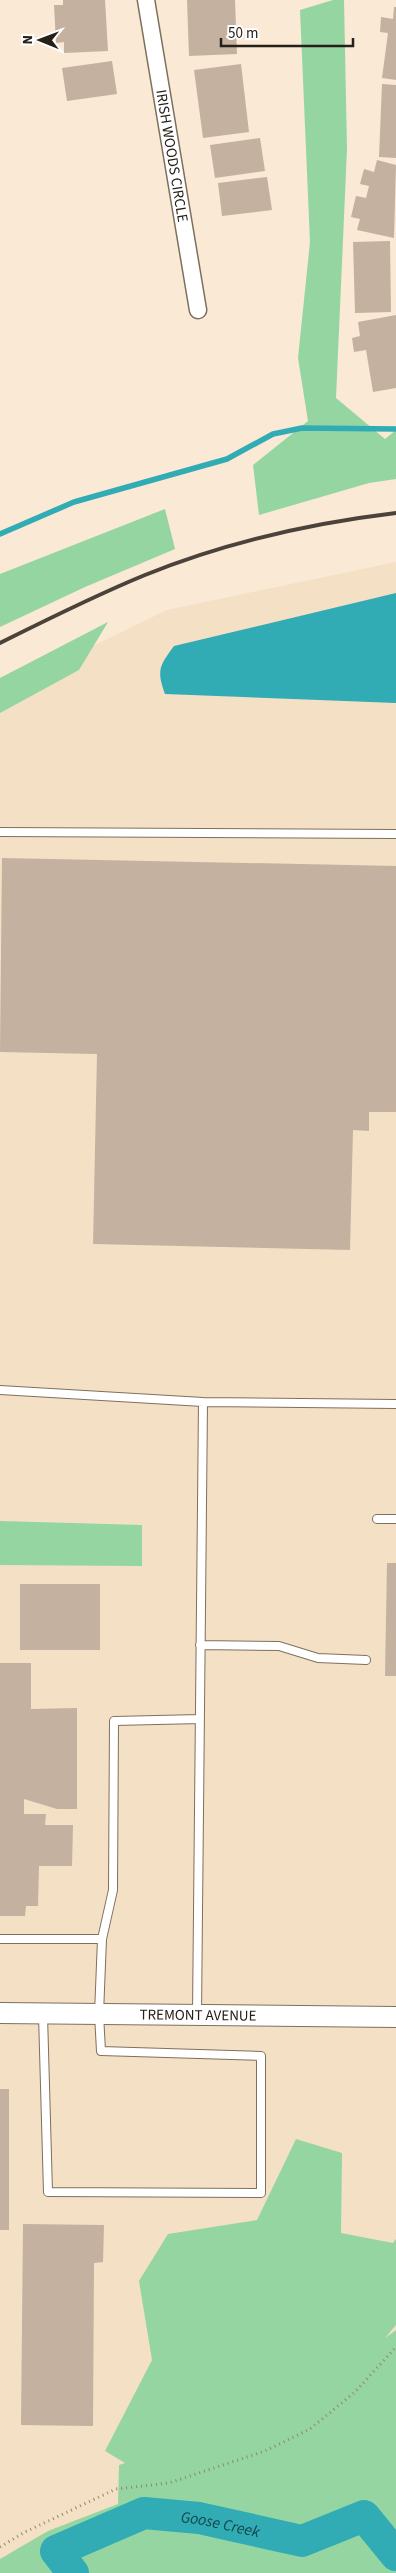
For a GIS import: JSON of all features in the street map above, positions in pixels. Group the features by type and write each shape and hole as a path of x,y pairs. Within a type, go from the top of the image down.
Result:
{"street":[{"name":"IRISH WOODS CIRCLE","path":"146,0 198,310"},
{"name":"TREMONT AVENUE","path":"0,2013 396,2017"}],"lane":[{"path":"0,832 396,834"},
{"path":"0,1390 203,1402 396,1404"},
{"path":"197,2014 203,1402"},
{"path":"377,1519 396,1519"},
{"path":"200,1645 279,1646 318,1658 366,1660"},
{"path":"43,2013 48,2192 261,2192 261,2056 101,2051 99,2014 102,1939 113,1890 114,1721 200,1719"},
{"path":"0,1939 102,1939"}],"path":[{"path":"0,2547 25,2532 116,2489 169,2483 265,2451 310,2429 355,2392 396,2347"}],"shaded area":[{"path":"396,562 396,2330 302,2403 117,2540 0,2573 0,691 167,610"}],"green space":[{"path":"333,0 344,0 347,149 336,398 385,439 396,430 396,479 369,483 259,515 253,465 308,421 298,358 310,242 300,10"},
{"path":"165,509 175,549 85,587 0,627 0,574"},
{"path":"108,622 79,670 0,713 0,678"},
{"path":"0,1521 142,1525 142,1566 0,1565"},
{"path":"296,2139 342,2153 341,2233 393,2243 396,2239 396,2325 385,2338 396,2330 396,2573 0,2573 0,2559 48,2531 118,2504 119,2465 125,2463 105,2451 152,2360 139,2281 168,2234 257,2220"}],"water":[{"path":"396,593 396,703 165,694 160,673 165,658 174,646"}],"building":[{"path":"63,0 105,0 108,51 64,53 64,42 56,43 54,5 63,5"},
{"path":"187,0 235,0 237,54 189,56"},
{"path":"394,7 396,7 396,80 382,78 388,33 380,32 381,17 393,19"},
{"path":"112,61 117,94 67,101 62,68"},
{"path":"241,64 249,132 203,138 194,70"},
{"path":"382,84 396,85 396,158 379,157"},
{"path":"260,138 265,171 215,178 210,145"},
{"path":"377,160 396,165 394,238 357,230 360,219 351,217 356,196 366,198 369,186 360,184 364,169 374,172"},
{"path":"267,177 272,210 222,216 218,183"},
{"path":"390,241 391,312 355,313 353,242"},
{"path":"396,315 396,388 373,392 366,350 354,352 352,338 360,336 358,322"},
{"path":"2,858 396,866 396,1112 369,1112 369,1131 353,1130 350,1250 93,1244 97,1054 0,1052"},
{"path":"387,1563 396,1563 396,1676 385,1676"},
{"path":"20,1584 100,1584 100,1650 20,1650"},
{"path":"0,1663 31,1663 31,1709 77,1708 77,1809 57,1809 24,1799 24,1814 46,1814 45,1825 73,1825 72,1866 39,1866 38,1906 26,1906 25,1916 0,1916"},
{"path":"0,2089 9,2089 9,2230 0,2230"},
{"path":"23,2224 104,2225 103,2262 94,2263 93,2426 21,2425"}],"waterway":[{"path":"0,534 74,502 227,459 273,434 302,428 396,429"},
{"name":"Goose Creek","path":"73,2573 56,2551 144,2513 199,2518 302,2541 364,2516 396,2555"}],"railway":[{"path":"0,643 145,575 206,553 332,522 396,513"}]}
